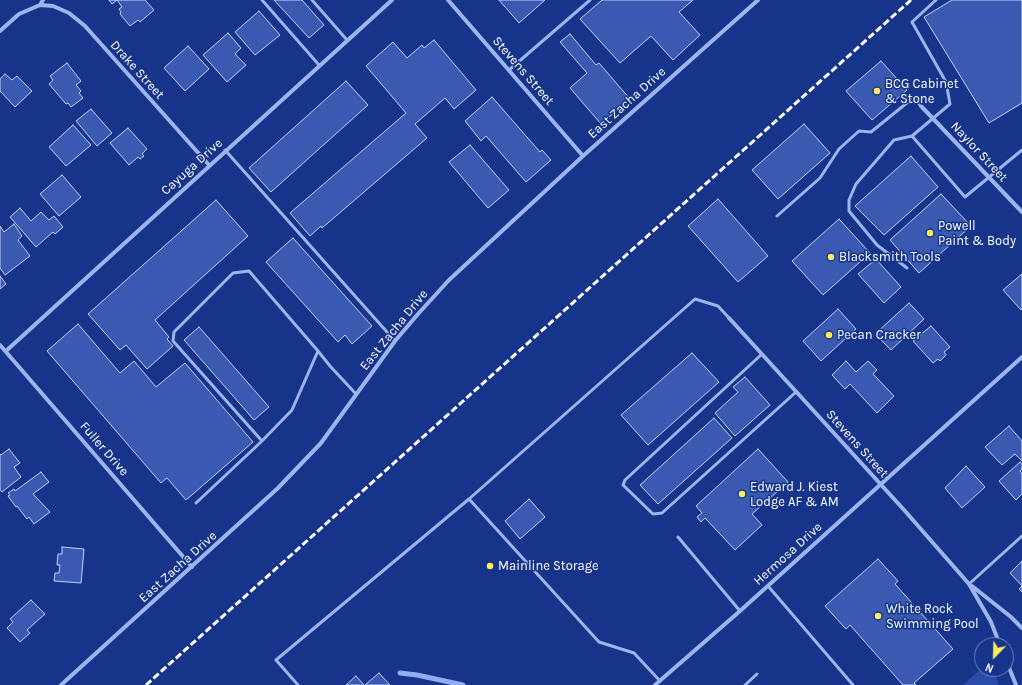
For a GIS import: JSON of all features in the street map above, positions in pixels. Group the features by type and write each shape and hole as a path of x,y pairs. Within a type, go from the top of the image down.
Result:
{"street":[{"path":"0,31 19,14 40,5 44,0"},
{"name":"Cayuga Drive","path":"6,351 225,150 392,0"},
{"name":"Stevens Street","path":"448,0 583,156"},
{"name":"East Zacha Drive","path":"61,685 278,488 321,443 395,341 449,280 583,156 758,0"},
{"name":"Drake Street","path":"40,5 53,6 70,12 85,26 209,165"},
{"name":"Naylor Street","path":"921,106 1022,212"},
{"name":"Stevens Street","path":"729,318 905,511 969,584 1011,617 1022,628"},
{"name":"Fuller Drive","path":"0,345 192,567"},
{"name":"Hermosa Drive","path":"655,685 768,586 879,484 1022,357"},
{"name":"Stevens Street","path":"969,584 991,622 997,637"}],"lane":[{"path":"262,0 319,65"},
{"path":"312,0 347,40"},
{"path":"509,70 590,0"},
{"path":"907,268 877,245 849,211 849,200 856,184 894,140 912,136 950,104 946,82 912,22 936,0"},
{"path":"777,216 820,178 839,149 859,131 871,132 913,98 921,106"},
{"path":"912,136 965,196 1022,150"},
{"path":"225,150 395,341"},
{"path":"262,441 173,341 174,332 233,273 249,271 330,366 356,394"},
{"path":"298,685 276,660 469,499 696,299 718,306 729,318"},
{"path":"196,503 262,441 292,410 318,351"},
{"path":"762,354 625,480 623,485 653,514 662,513 796,392"},
{"path":"469,499 599,642 634,653 660,681"},
{"path":"969,584 1022,536"},
{"path":"678,537 740,611"},
{"path":"768,586 853,685"},
{"path":"745,685 757,674"}],"shaded area":[{"path":"974,675 974,677 996,677 999,685 963,685"}],"building":[{"path":"109,0 117,0 112,4"},
{"path":"117,0 145,0 154,10 140,22 138,20 130,26 120,14 121,12 119,9 122,7"},
{"path":"274,0 302,0 324,25 309,38"},
{"path":"499,0 545,0 519,23"},
{"path":"602,0 693,0 679,12 700,35 673,60 651,36 620,63 580,19"},
{"path":"952,0 1022,0 1022,103 989,123 924,17"},
{"path":"259,11 280,35 255,55 235,32"},
{"path":"228,33 241,48 235,54 246,65 227,82 203,55"},
{"path":"570,34 596,65 599,63 630,99 601,124 570,88 587,73 560,42"},
{"path":"434,40 476,90 454,109 445,98 415,124 427,138 322,228 321,226 310,236 290,213 406,113 366,66 393,42 407,58 422,45 424,48"},
{"path":"188,46 209,69 185,91 164,68"},
{"name":"BCG Cabinet & Stone","path":"881,61 907,90 872,120 846,91"},
{"path":"67,63 81,81 76,85 81,91 79,93 83,98 71,107 68,103 66,104 49,84 53,80 50,76"},
{"path":"5,74 12,80 17,76 32,91 15,107 0,91 0,79"},
{"path":"346,81 368,105 271,192 249,168"},
{"path":"492,97 540,152 542,150 551,160 526,182 486,136 481,141 465,121"},
{"path":"91,109 112,133 97,146 76,121"},
{"path":"804,124 830,153 778,199 752,170"},
{"path":"73,125 91,145 66,166 49,147"},
{"path":"128,128 147,149 142,154 144,156 140,159 138,157 129,165 110,143"},
{"path":"470,145 509,190 488,208 449,162"},
{"path":"911,156 938,187 884,235 855,206"},
{"path":"62,175 81,197 59,216 40,194"},
{"name":"Powell Paint & Body","path":"941,194 971,226 919,273 890,240"},
{"path":"718,199 768,256 738,282 688,226"},
{"path":"216,200 248,236 155,320 169,337 167,339 173,346 147,369 126,345 120,350 88,314"},
{"path":"20,208 31,221 41,212 49,220 54,216 63,227 55,234 53,232 36,247 10,217"},
{"name":"Blacksmith Tools","path":"839,219 870,253 823,295 792,261"},
{"path":"14,224 22,236 18,240 30,256 5,275 0,268 0,226 4,232"},
{"path":"293,238 372,326 352,344 345,335 338,342 266,262"},
{"path":"876,259 901,287 884,303 858,274"},
{"path":"1022,274 1022,309 1021,310 1003,290"},
{"path":"0,276 6,284 0,289"},
{"path":"909,303 924,319 891,350 875,334"},
{"name":"Pecan Cracker","path":"838,309 856,329 821,361 803,341"},
{"path":"78,324 120,373 134,361 156,387 185,363 253,442 186,500 167,478 161,483 47,351"},
{"path":"931,326 950,347 944,352 946,355 940,361 938,359 933,363 913,341"},
{"path":"199,327 269,407 254,420 184,340"},
{"path":"692,353 719,382 648,445 621,415"},
{"path":"846,361 856,372 868,361 877,370 873,374 894,396 877,413 850,384 845,389 832,375"},
{"path":"745,377 770,405 735,436 715,413 738,392 733,387"},
{"path":"714,418 732,438 658,504 640,485"},
{"path":"1009,426 1022,441 1022,461 1015,454 1002,465 985,447"},
{"path":"9,449 20,463 14,467 21,477 2,492 0,490 0,454 1,455"},
{"name":"Edward J. Kiest Lodge AF & AM","path":"758,449 788,482 752,514 762,525 735,550 705,518 701,522 697,517 702,513 696,506"},
{"path":"1020,462 1022,464 1022,469 1020,471 1022,474 1022,494 1016,500 999,481"},
{"path":"966,466 985,487 962,508 945,488"},
{"path":"41,472 49,482 33,494 50,512 34,524 29,517 27,519 17,506 16,507 8,496 10,495 8,493 14,489 15,491"},
{"path":"529,499 545,517 520,539 505,521"},
{"path":"62,547 84,549 81,583 54,581 55,573 59,573 60,565 57,565 58,554 62,554"},
{"name":"White Rock Swimming Pool","path":"878,559 898,581 895,584 953,649 914,683 916,685 903,685 850,625 846,629 825,606"},
{"path":"1022,561 1022,586 1010,573"},
{"path":"31,600 45,614 27,630 30,633 20,642 7,628 13,622 10,619"},
{"path":"379,673 390,685 365,685"},
{"path":"356,676 364,685 346,685"}],"waterway":[{"path":"400,673 417,675 463,685"}],"railway":[{"path":"146,685 911,0"}],"place":[{"name":"BCG Cabinet & Stone","path":"877,91"},
{"name":"Powell Paint & Body","path":"930,233"},
{"name":"Blacksmith Tools","path":"831,257"},
{"name":"Pecan Cracker","path":"829,335"},
{"name":"Edward J. Kiest Lodge AF & AM","path":"742,494"},
{"name":"Mainline Storage","path":"490,566"},
{"name":"White Rock Swimming Pool","path":"878,616"}]}
